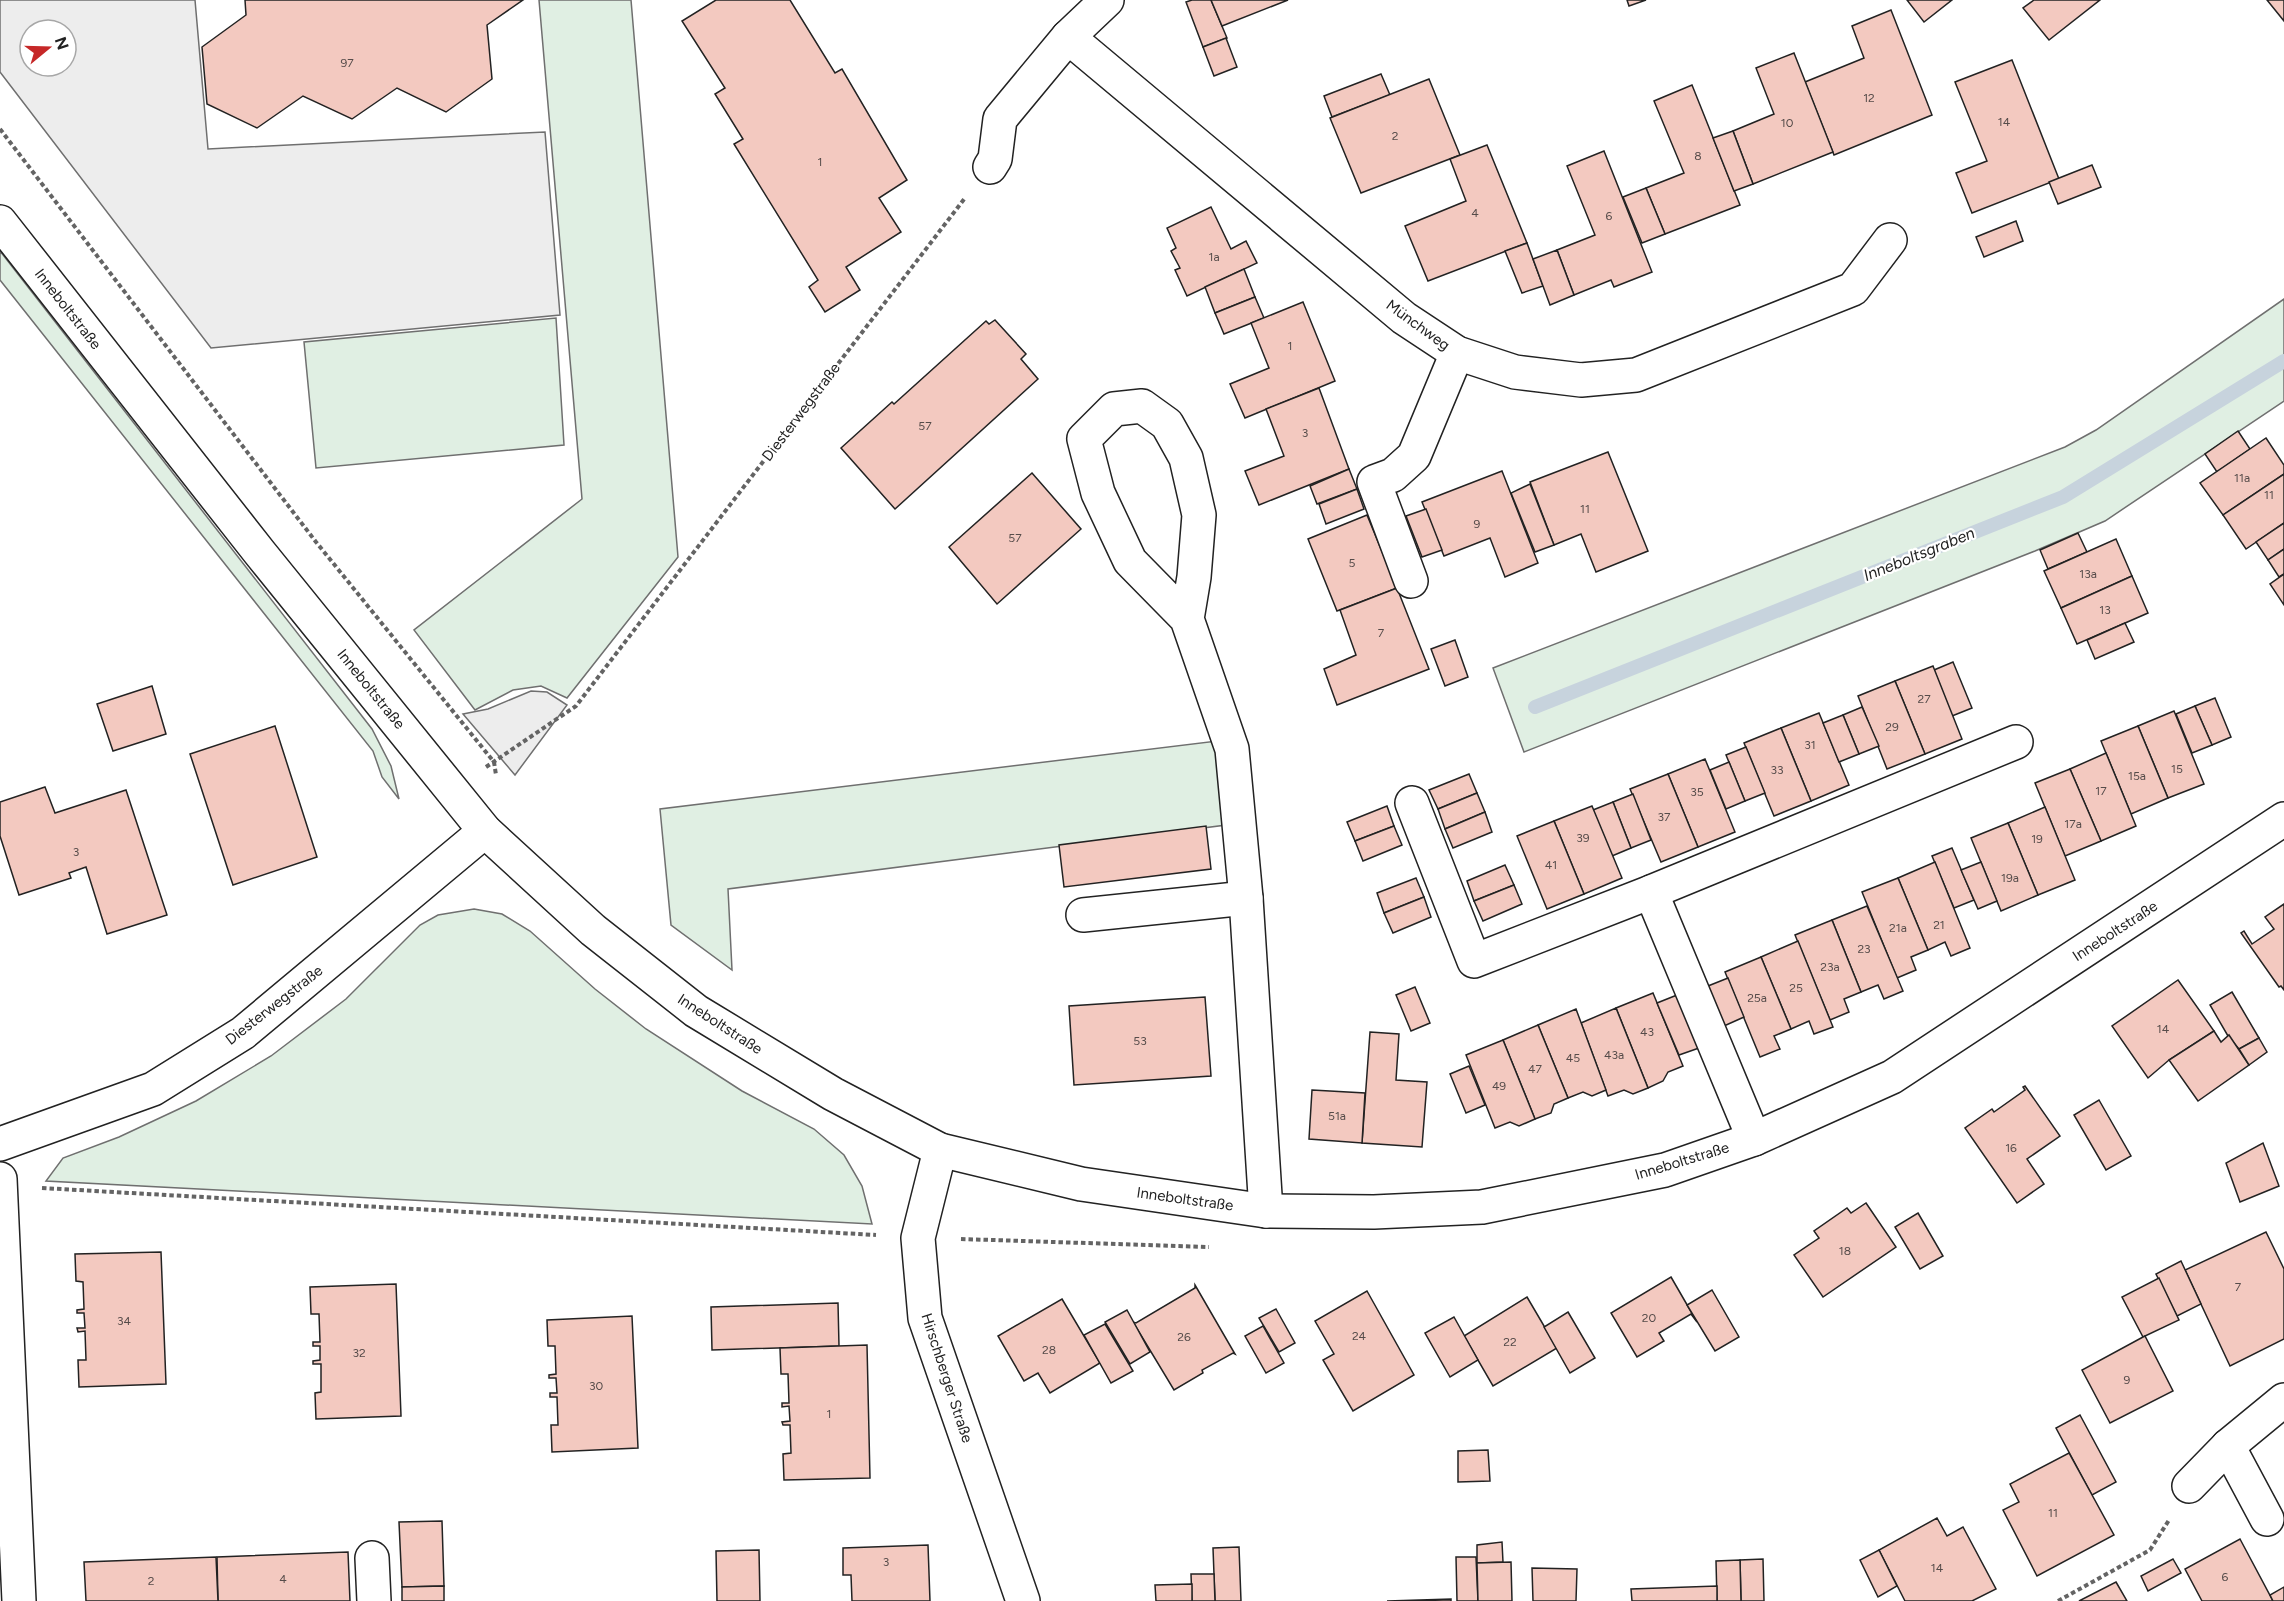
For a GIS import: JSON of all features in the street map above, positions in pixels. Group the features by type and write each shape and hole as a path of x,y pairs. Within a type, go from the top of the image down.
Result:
{"street":[{"path":"990,167 995,159 1000,119 1084,14"},
{"name":"Münchweg","path":"1084,14 1404,318 1457,352 1515,372 1581,380 1636,375 1853,289 1890,240"},
{"name":"Inneboltstraße","path":"0,222 253,544 485,831 593,930 696,1011 833,1094 940,1150 1081,1184 1266,1211 1374,1212 1482,1207 1665,1170 1754,1139 1892,1077 2284,819"},
{"path":"1411,581 1374,482 1393,475 1414,456 1457,352"},
{"path":"1187,619 1194,578 1199,515 1186,458 1167,424 1142,406 1114,409 1084,439 1098,493 1130,561 1187,619 1232,748 1246,898 1266,1211"},
{"path":"1412,803 1474,961 1652,892 2016,742"},
{"name":"Diesterwegstraße","path":"0,1144 153,1089 243,1033 485,831"},
{"path":"1652,892 1754,1139"},
{"path":"1083,915 1246,898"},
{"name":"Hirschberger Straße","path":"940,1150 918,1238 925,1318 1023,1601"},
{"path":"1,1183 19,1601"},
{"path":"2189,1486 2228,1446 2284,1400"},
{"path":"2228,1446 2267,1519"},
{"path":"372,1558 374,1601"}],"path":[{"path":"0,129 316,542 494,762"},
{"name":"Diesterwegstraße","path":"453,790 576,706 990,167"},
{"path":"1,1183 918,1238 1211,1248"},
{"path":"2058,1601 2150,1550 2189,1486"}],"green space":[{"path":"539,0 631,0 678,557 567,698 541,686 513,690 475,710 414,630 582,499"},
{"path":"0,251 372,729 391,766 399,799 382,777 373,751 0,280"},
{"path":"2284,299 2284,401 2105,521 2035,551 1524,752 1493,668 2065,447 2096,430"},
{"path":"556,318 564,445 316,468 304,342"},
{"path":"1217,741 1226,825 728,889 732,970 671,925 660,809"},
{"path":"474,909 502,914 530,931 595,989 646,1029 742,1091 814,1129 844,1155 862,1186 872,1224 46,1181 63,1158 119,1137 196,1101 271,1056 346,999 420,925 438,915"}],"shaded area":[{"path":"0,0 195,0 208,149 545,132 560,315 211,348 0,72"},
{"path":"531,691 547,692 567,705 515,775 463,714 488,709"}],"building":[{"path":"245,0 523,0 487,25 492,79 446,112 397,88 352,119 303,96 257,128 207,104 202,47 246,15"},
{"path":"716,0 790,0 835,73 842,69 907,180 879,198 901,232 846,267 860,290 825,312 809,287 818,280 734,144 743,139 715,94 725,88 682,21"},
{"path":"1211,0 1227,38 1203,47 1186,2"},
{"path":"1211,0 1288,0 1222,26"},
{"path":"1627,0 1646,0 1629,6"},
{"path":"1907,0 1952,0 1924,22"},
{"path":"2034,0 2100,0 2049,40 2023,8"},
{"path":"2267,0 2284,0 2284,21"},
{"path":"1891,10 1932,115 1834,155 1805,82 1864,58 1852,26"},
{"path":"1226,38 1237,67 1214,76 1203,47"},
{"path":"1794,53 1833,152 1753,184 1733,131 1774,114 1756,68"},
{"path":"2012,60 2059,179 1972,213 1956,173 1987,161 1955,82"},
{"path":"1381,74 1390,95 1332,117 1324,96"},
{"path":"1429,79 1460,155 1361,193 1330,118"},
{"path":"1692,85 1740,205 1665,234 1646,188 1684,173 1654,101"},
{"path":"1733,131 1753,184 1734,191 1713,138"},
{"path":"1487,145 1527,243 1428,281 1405,226 1466,201 1450,159"},
{"path":"1604,151 1652,272 1614,287 1611,280 1574,295 1557,250 1595,235 1567,166"},
{"path":"2092,165 2101,187 2058,204 2049,182"},
{"path":"1646,188 1665,234 1642,243 1623,197"},
{"path":"1211,207 1231,249 1246,241 1257,263 1187,296 1175,270 1180,268 1171,251 1176,248 1167,228"},
{"path":"2016,221 2023,241 1984,257 1976,237"},
{"path":"1527,243 1543,286 1522,293 1505,251"},
{"path":"1557,250 1574,295 1550,305 1533,259"},
{"path":"1244,269 1255,297 1215,313 1205,287"},
{"path":"1255,297 1264,318 1224,334 1215,313"},
{"path":"1303,302 1335,381 1245,418 1230,384 1269,368 1251,323"},
{"path":"995,320 1026,354 1021,359 1038,379 895,509 841,448 892,402 894,404 986,321 989,324"},
{"path":"1319,388 1349,469 1259,505 1245,471 1284,456 1266,409"},
{"path":"2238,431 2250,449 2217,472 2205,454"},
{"path":"2266,438 2284,465 2284,474 2223,515 2200,483"},
{"path":"1608,452 1648,551 1596,572 1581,534 1554,545 1530,482"},
{"path":"1349,469 1357,489 1317,504 1310,486"},
{"path":"1502,471 1538,563 1505,577 1490,538 1444,556 1422,502"},
{"path":"1032,473 1081,529 997,604 949,547"},
{"path":"2284,474 2284,523 2246,549 2223,515"},
{"path":"1530,484 1554,545 1535,552 1511,493"},
{"path":"1357,489 1364,509 1326,524 1319,504"},
{"path":"1426,509 1442,550 1422,557 1406,516"},
{"path":"1367,515 1397,588 1337,611 1308,539"},
{"path":"2284,523 2284,549 2268,560 2256,542"},
{"path":"2078,533 2087,552 2048,569 2040,550"},
{"path":"2116,539 2132,576 2061,608 2044,571"},
{"path":"2284,549 2284,574 2279,577 2268,560"},
{"path":"2284,574 2284,605 2270,584"},
{"path":"2132,576 2148,613 2077,644 2061,608"},
{"path":"1397,588 1429,669 1337,705 1324,669 1356,655 1340,610"},
{"path":"2125,623 2134,642 2095,659 2087,640"},
{"path":"1455,640 1468,677 1445,686 1431,649"},
{"path":"1953,662 1972,708 1952,716 1934,670"},
{"path":"1933,666 1962,739 1925,754 1895,681"},
{"path":"1895,681 1925,754 1887,769 1858,696"},
{"path":"152,686 166,734 113,751 97,704"},
{"path":"2215,698 2231,737 2212,745 2195,706"},
{"path":"2195,706 2212,745 2192,753 2176,714"},
{"path":"1862,707 1879,746 1859,754 1843,715"},
{"path":"2174,711 2204,784 2168,798 2138,726"},
{"path":"1819,713 1849,785 1811,801 1781,728"},
{"path":"1843,715 1859,754 1839,762 1823,723"},
{"path":"275,726 317,857 233,885 190,754"},
{"path":"2138,726 2168,798 2131,814 2101,741"},
{"path":"1781,728 1811,801 1774,816 1744,743"},
{"path":"1746,747 1765,793 1745,801 1726,755"},
{"path":"2106,753 2136,826 2101,841 2070,769"},
{"path":"1705,759 1735,832 1698,847 1668,774"},
{"path":"1729,762 1745,801 1726,809 1710,770"},
{"path":"2070,769 2101,841 2065,856 2035,783"},
{"path":"1469,774 1477,793 1438,809 1429,790"},
{"path":"1668,774 1698,847 1661,862 1630,789"},
{"path":"45,787 55,813 126,790 167,915 107,934 86,867 69,873 71,878 19,895 0,836 0,802"},
{"path":"1477,793 1485,812 1445,829 1438,809"},
{"path":"1633,794 1651,840 1631,848 1613,802"},
{"path":"1613,802 1631,848 1612,856 1593,810"},
{"path":"1387,806 1394,826 1355,841 1347,822"},
{"path":"1592,806 1622,878 1584,894 1554,821"},
{"path":"2045,807 2075,880 2038,895 2008,823"},
{"path":"1485,812 1492,832 1453,848 1445,829"},
{"path":"1554,821 1584,894 1547,909 1517,836"},
{"path":"2008,823 2038,895 2001,911 1971,838"},
{"path":"1206,826 1211,869 1064,887 1059,845"},
{"path":"1394,826 1402,845 1363,861 1355,841"},
{"path":"1952,848 1974,900 1954,908 1932,856"},
{"path":"1935,862 1970,948 1951,956 1945,942 1928,950 1898,878"},
{"path":"1981,862 1997,901 1978,909 1961,870"},
{"path":"1505,865 1514,885 1474,901 1467,881"},
{"path":"1416,878 1424,897 1384,913 1377,893"},
{"path":"1898,878 1928,950 1911,957 1916,970 1897,978 1862,892"},
{"path":"1514,885 1522,904 1483,921 1474,901"},
{"path":"1424,897 1431,917 1393,933 1384,913"},
{"path":"2284,904 2284,990 2281,986 2279,987 2241,933 2244,931 2252,944 2274,929 2265,917"},
{"path":"1867,906 1903,991 1884,999 1878,985 1861,992 1832,920"},
{"path":"1832,920 1861,992 1844,999 1849,1012 1830,1020 1795,935"},
{"path":"1798,941 1833,1027 1814,1034 1809,1021 1791,1029 1761,957"},
{"path":"1761,957 1791,1029 1774,1036 1780,1049 1760,1057 1725,972"},
{"path":"1728,978 1744,1017 1724,1026 1708,986"},
{"path":"2178,980 2214,1031 2169,1060 2148,1078 2112,1026"},
{"path":"1415,987 1430,1023 1411,1031 1396,995"},
{"path":"2232,992 2259,1038 2239,1049 2228,1036 2210,1005"},
{"path":"1653,993 1683,1066 1668,1072 1663,1081 1648,1088 1616,1008"},
{"path":"1677,995 1699,1048 1679,1055 1657,1003"},
{"path":"1205,997 1211,1076 1074,1085 1069,1006"},
{"path":"1616,1008 1648,1088 1633,1094 1624,1090 1608,1096 1581,1023"},
{"path":"1576,1009 1606,1090 1592,1096 1583,1092 1568,1098 1538,1025"},
{"path":"1538,1025 1568,1098 1554,1104 1551,1113 1535,1119 1503,1040"},
{"path":"2214,1031 2221,1042 2229,1035 2249,1065 2198,1101 2169,1060"},
{"path":"1370,1032 1399,1034 1396,1080 1427,1082 1422,1147 1362,1143"},
{"path":"2259,1038 2267,1052 2249,1065 2239,1049"},
{"path":"1503,1040 1535,1119 1519,1126 1510,1122 1495,1128 1466,1055"},
{"path":"1469,1066 1485,1105 1466,1113 1450,1074"},
{"path":"2025,1086 2060,1136 2027,1159 2044,1184 2017,1203 1965,1128 1992,1109 1994,1112 2025,1090 2023,1087"},
{"path":"1312,1090 1365,1093 1362,1143 1309,1139"},
{"path":"2099,1100 2131,1156 2106,1170 2074,1115"},
{"path":"2263,1143 2279,1186 2240,1202 2226,1163"},
{"path":"1866,1203 1896,1247 1823,1297 1794,1255 1819,1238 1814,1231 1847,1208 1851,1213"},
{"path":"1918,1213 1943,1256 1920,1269 1895,1227"},
{"path":"2266,1232 2284,1269 2284,1339 2230,1366 2185,1270"},
{"path":"161,1252 166,1384 79,1387 78,1360 86,1360 85,1331 78,1332 77,1328 85,1328 84,1313 77,1313 77,1310 84,1309 83,1282 76,1281 75,1254"},
{"path":"2181,1261 2201,1304 2177,1316 2156,1274"},
{"path":"1671,1277 1697,1322 1691,1314 1659,1333 1664,1341 1637,1357 1611,1313"},
{"path":"2159,1278 2179,1320 2143,1337 2122,1297"},
{"path":"396,1284 401,1416 316,1419 315,1393 321,1392 321,1364 313,1364 313,1361 320,1360 320,1346 313,1346 313,1342 320,1342 319,1314 311,1314 310,1287"},
{"path":"1195,1285 1235,1354 1202,1370 1203,1373 1174,1390 1133,1322 1136,1323 1195,1288"},
{"path":"1712,1290 1739,1337 1715,1351 1687,1305"},
{"path":"1367,1291 1414,1375 1353,1411 1323,1360 1334,1354 1315,1321"},
{"path":"1527,1297 1557,1348 1493,1386 1464,1336"},
{"path":"1062,1299 1100,1363 1050,1393 1038,1373 1024,1381 998,1336"},
{"path":"838,1303 839,1346 712,1350 711,1307"},
{"path":"1276,1309 1295,1343 1279,1352 1259,1318"},
{"path":"1127,1310 1150,1352 1130,1364 1105,1322"},
{"path":"1568,1312 1595,1358 1570,1373 1544,1327"},
{"path":"632,1316 638,1448 552,1452 551,1425 558,1425 557,1397 550,1397 550,1393 557,1393 556,1378 549,1378 549,1375 556,1374 555,1346 548,1346 547,1320"},
{"path":"1454,1317 1478,1360 1450,1377 1425,1333"},
{"path":"1105,1324 1133,1371 1111,1383 1084,1335"},
{"path":"1263,1326 1284,1363 1266,1373 1245,1336"},
{"path":"2145,1336 2173,1391 2110,1423 2082,1370"},
{"path":"867,1345 870,1478 784,1480 783,1454 791,1453 790,1425 783,1425 782,1422 790,1421 789,1406 782,1407 782,1403 789,1403 788,1374 781,1374 780,1348"},
{"path":"2080,1415 2116,1482 2092,1495 2056,1428"},
{"path":"1488,1450 1490,1481 1458,1482 1458,1451"},
{"path":"2069,1453 2114,1535 2037,1576 2003,1510 2019,1502 2010,1484"},
{"path":"1937,1518 1947,1536 1963,1527 1996,1589 1972,1601 1905,1601 1879,1550"},
{"path":"442,1521 444,1586 402,1587 399,1522"},
{"path":"2240,1539 2273,1601 2202,1601 2185,1569"},
{"path":"1502,1542 1503,1562 1477,1563 1477,1545"},
{"path":"928,1545 930,1601 852,1601 851,1575 843,1575 843,1548"},
{"path":"1239,1547 1241,1601 1215,1601 1213,1548"},
{"path":"759,1550 760,1601 717,1601 716,1551"},
{"path":"1879,1550 1897,1586 1878,1597 1860,1560"},
{"path":"348,1552 350,1601 218,1601 217,1557"},
{"path":"216,1557 218,1601 86,1601 84,1562"},
{"path":"1456,1557 1476,1557 1478,1601 1457,1601"},
{"path":"1763,1559 1764,1601 1741,1601 1740,1560"},
{"path":"2173,1559 2181,1573 2148,1591 2141,1576"},
{"path":"1740,1560 1741,1601 1717,1601 1716,1561"},
{"path":"1511,1562 1512,1601 1478,1601 1477,1563"},
{"path":"1532,1568 1577,1569 1576,1601 1533,1601"},
{"path":"1191,1574 1214,1574 1215,1601 1192,1601"},
{"path":"2116,1582 2127,1601 2079,1601"},
{"path":"1192,1584 1192,1601 1156,1601 1155,1585"},
{"path":"444,1586 444,1601 402,1601 402,1587"},
{"path":"1717,1586 1717,1601 1632,1601 1631,1589"},
{"path":"2284,1587 2284,1601 2273,1601 2270,1595"},
{"path":"1451,1599 1451,1601 1387,1601"}],"waterway":[{"name":"Inneboltsgraben","path":"1535,707 2063,497 2284,361"}]}
